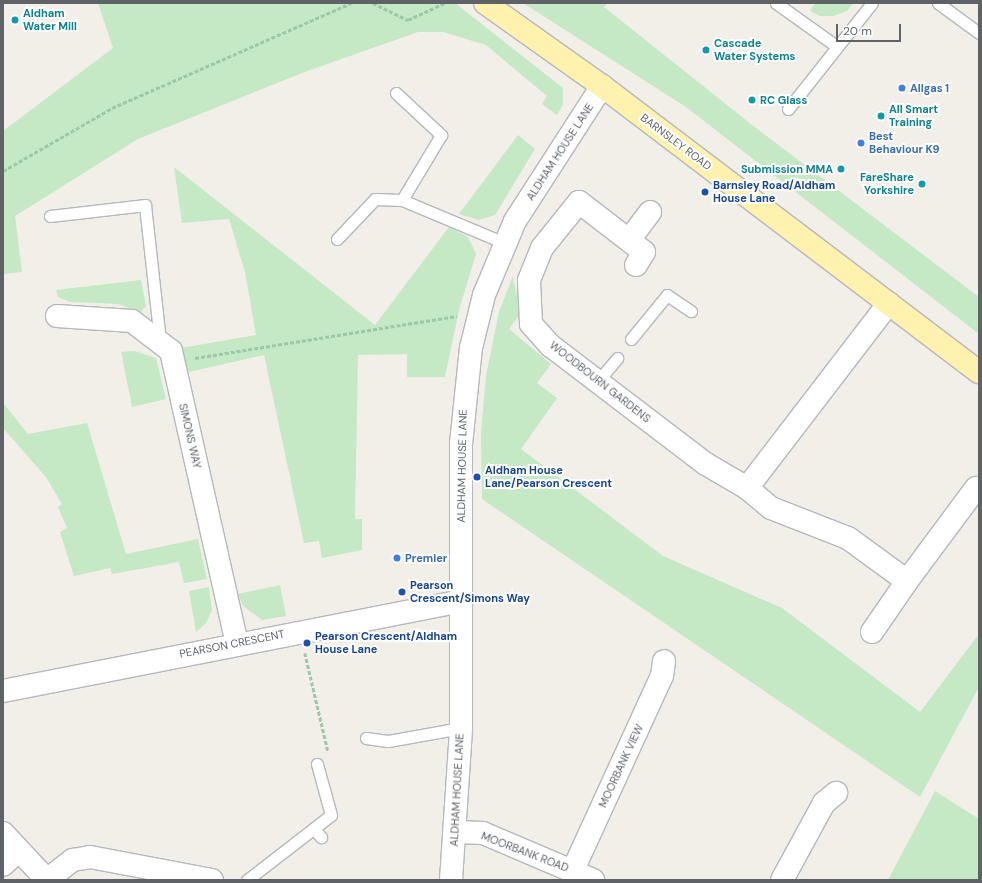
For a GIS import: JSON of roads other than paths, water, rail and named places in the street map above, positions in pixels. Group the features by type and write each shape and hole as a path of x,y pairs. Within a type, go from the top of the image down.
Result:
{"main road":[{"name":"BARNSLEY ROAD","path":"485,3 602,86 979,372"}],"street":[{"name":"ALDHAM HOUSE LANE","path":"451,880 456,832 461,728 464,393 479,312 505,243 515,221 602,86"},
{"name":"WOODBOURN GARDENS","path":"636,265 644,252 579,202 542,248 529,281 531,324 551,346 706,464 746,488 771,508 848,538 907,580"},
{"path":"629,240 650,212"},
{"path":"746,488 889,303"},
{"name":"SIMONS WAY","path":"57,316 132,321 160,340 171,351 237,643"},
{"path":"872,632 907,580 976,488"},
{"name":"PEARSON CRESCENT","path":"3,691 237,643 461,601"},
{"name":"MOORBANK VIEW","path":"573,870 662,676 664,661"},
{"path":"782,880 824,803 836,793"},
{"name":"MOORBANK ROAD","path":"456,832 483,833 573,870 593,880"},
{"path":"3,834 47,880 73,860 90,857 212,880"},
{"path":"3,865 18,851"}],"lane":[{"path":"776,3 836,46"},
{"path":"788,109 836,46 872,3"},
{"path":"938,3 979,33"},
{"path":"396,93 441,135 402,200"},
{"path":"337,239 375,199 402,200 505,243"},
{"path":"50,216 145,205 160,340"},
{"path":"631,339 667,295 691,310"},
{"path":"598,381 617,358"},
{"path":"366,738 388,741 461,728"},
{"path":"247,880 318,833 331,815 317,764"}],"place":[{"name":"Aldham Water Mill","path":"15,20"},
{"name":"Cascade Water Systems","path":"706,50"},
{"name":"Allgas 1","path":"902,88"},
{"name":"RC Glass","path":"752,100"},
{"name":"All Smart Training","path":"881,116"},
{"name":"Best Behaviour K9","path":"861,143"},
{"name":"Submission MMA","path":"841,169"},
{"name":"FareShare Yorkshire","path":"922,184"},
{"name":"Barnsley Road/Aldham House Lane","path":"705,192"},
{"name":"Aldham House Lane/Pearson Crescent","path":"477,477"},
{"name":"Premier","path":"397,558"},
{"name":"Pearson Crescent/Simons Way","path":"402,592"},
{"name":"Pearson Crescent/Aldham House Lane","path":"307,643"}]}
